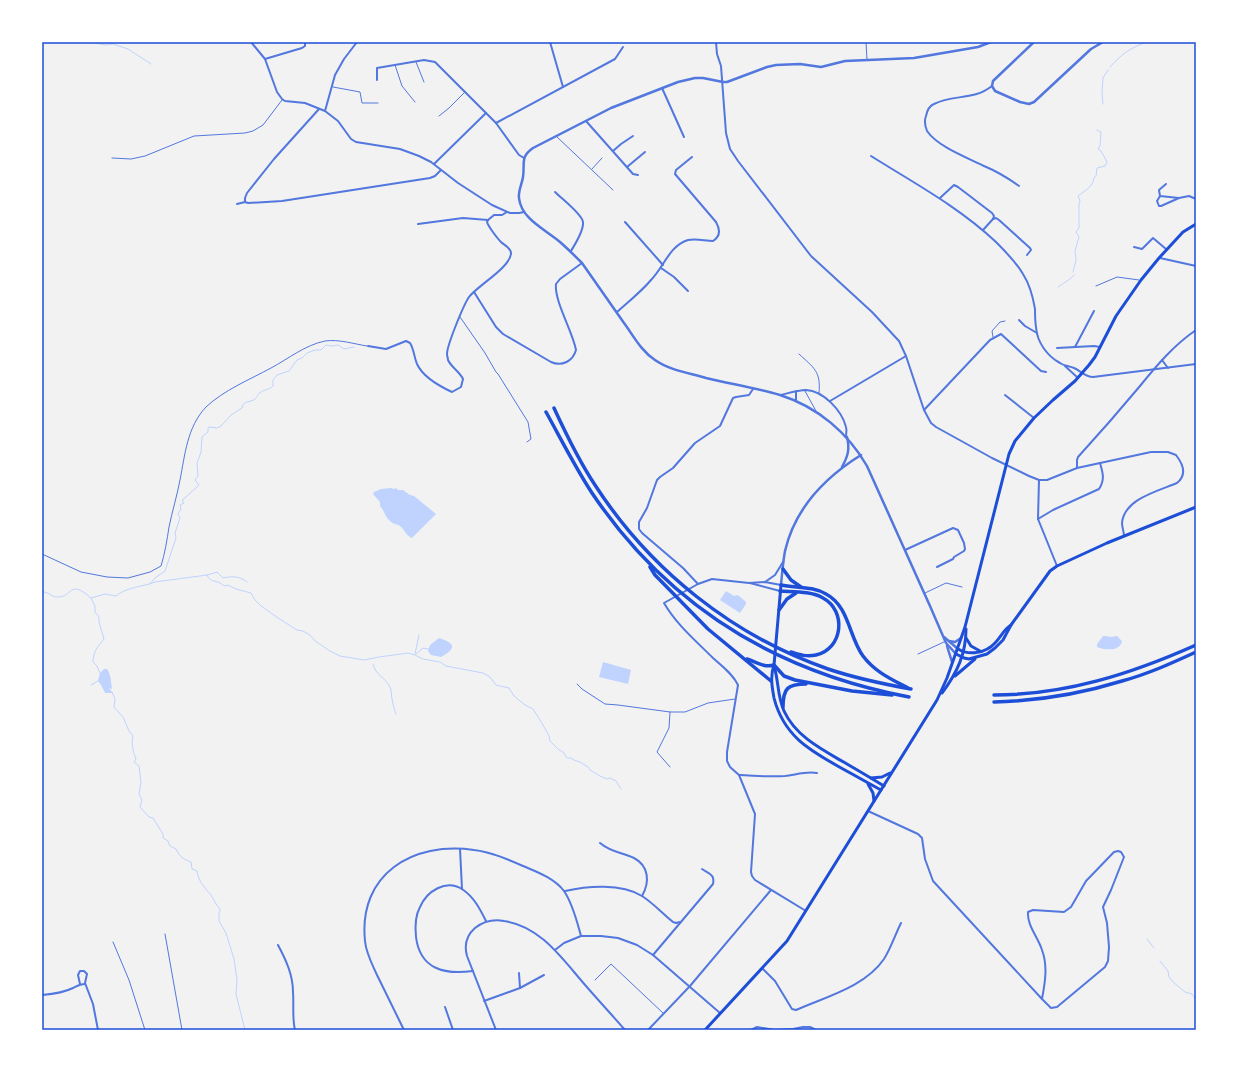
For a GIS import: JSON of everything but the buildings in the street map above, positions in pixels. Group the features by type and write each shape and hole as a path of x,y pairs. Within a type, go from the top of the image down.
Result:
{"highway":[{"path":"554,408 579,459 615,514 653,558 690,592 730,621 781,649 811,663 868,681 911,689 886,677 875,669 865,658 854,641 840,608 832,598 819,590 781,585"},
{"path":"546,412 592,493 620,531 646,560 684,595 706,612 740,634 794,663 850,683 909,697 869,694 811,684 786,677 774,665 764,666 744,659"},
{"path":"646,560 655,575 714,635 763,673 771,681"},
{"path":"783,569 791,580 802,588"},
{"path":"780,591 814,594 825,599 836,611 838,619 838,633 831,645 824,652 803,656 781,649"},
{"path":"779,610 787,599 793,594 798,593"},
{"path":"994,695 1042,691 1099,681 1122,675 1160,661 1196,645"},
{"path":"994,702 1043,699 1100,688 1150,672 1196,652"},
{"path":"783,707 784,695 788,688 796,684 811,684"}],"main road":[{"path":"937,700 955,658 966,627 1006,465 1015,441 1034,418 1078,378 1095,356 1116,316 1141,280 1166,249 1183,232 1196,224"},
{"path":"958,649 964,652 974,653 981,652 992,646 1011,624 1050,571 1057,566 1124,536 1196,507"},
{"path":"781,585 774,665 778,691 783,707 790,720 800,733 812,743 884,786"},
{"path":"952,678 978,657 991,651 999,644 1006,635 1011,624"},
{"path":"705,1030 787,941 960,664 965,647 966,627"},
{"path":"966,638 971,646 981,652"},
{"path":"956,654 967,659 978,657"},
{"path":"774,665 771,672 771,681 779,714 784,723 803,744 881,790"},
{"path":"850,772 853,771 853,767"},
{"path":"870,778 882,777 892,772"},
{"path":"867,783 873,793 874,801"}],"street":[{"path":"251,42 265,59 277,92 282,99 305,103 325,112 338,121 356,142 400,149 419,156 434,164 468,191 492,205 514,214 524,212"},
{"path":"265,59 302,48 305,46 305,42"},
{"path":"325,112 335,75 357,42"},
{"path":"550,42 563,87"},
{"path":"716,42 717,54 721,66 726,133 730,149 811,256 872,312 899,341 904,349 924,410 931,423 1006,465 1039,480 1047,480 1077,468 1151,452 1172,452 1176,454 1181,462 1183,472 1182,477 1177,483 1142,497 1130,506 1123,519 1122,525 1124,536"},
{"path":"956,654 952,651 944,637 874,479 861,455 846,437 817,412 796,401 780,395 690,374 659,363 652,358 643,349 582,263 571,251 531,220 524,212 519,198 523,177 524,158 528,151 611,108 684,80 704,78 722,82 732,81 776,65 800,64 821,67 845,61 909,58 978,47 991,42"},
{"path":"1019,186 1003,175 947,147 928,131 925,125 925,119 926,113 933,104 979,94 986,91 992,86 993,81 1034,42"},
{"path":"992,86 995,91 1020,102 1029,104 1034,102 1091,49 1103,42"},
{"path":"496,123 615,59 623,47"},
{"path":"377,80 377,68 415,61 427,60 435,62 496,123 519,155 524,158"},
{"path":"662,88 684,137"},
{"path":"245,202 247,193 274,159 319,109"},
{"path":"434,164 486,113"},
{"path":"586,121 633,174 638,175"},
{"path":"613,151 633,136"},
{"path":"627,167 645,152"},
{"path":"617,312 646,285 661,268 672,250 684,242 691,240 700,239 713,241 719,234 716,222 675,174 676,170 692,156"},
{"path":"871,156 940,198 967,217 983,230 1007,254 1024,276 1033,296 1037,333 1040,343 1045,351 1078,378"},
{"path":"237,204 245,202 282,201 430,178 435,176 440,170"},
{"path":"1166,184 1159,190 1160,196 1156,202 1157,204 1161,206 1189,196 1196,199"},
{"path":"940,198 954,185 992,213 994,216 993,219 983,230"},
{"path":"555,192 583,220 581,231 571,251"},
{"path":"1160,196 1180,198"},
{"path":"418,224 463,218 488,220 494,215 502,215 507,212"},
{"path":"993,219 996,218 999,220 1030,248 1031,250 1027,254"},
{"path":"368,346 386,349 406,341 410,342 417,364 422,372 430,379 452,392 460,388 463,382 462,375 448,361 447,354 460,317 474,292 497,274 511,254 510,250 500,241 488,226 488,220"},
{"path":"625,222 663,265"},
{"path":"1134,247 1142,250 1153,238 1166,249"},
{"path":"1159,258 1196,266"},
{"path":"474,292 496,327 503,334 551,362 562,364 571,359 576,353 576,350 556,292 556,284 560,279 582,263"},
{"path":"661,268 674,277 688,292"},
{"path":"1075,347 1094,311"},
{"path":"1019,320 1024,326 1037,333"},
{"path":"1077,468 1078,458 1152,370 1185,338 1196,330"},
{"path":"924,410 993,338 1001,334 1041,371 1046,372"},
{"path":"1057,348 1100,347"},
{"path":"830,401 906,356"},
{"path":"1162,360 1168,368"},
{"path":"1064,366 1073,368 1088,377 1093,377 1196,364"},
{"path":"698,584 683,568 642,533 639,529 639,522 647,508 657,480 673,468 699,439 720,426 733,398 749,395 753,389"},
{"path":"780,395 805,390 819,394 830,401 846,427 849,452 847,459 841,468"},
{"path":"796,391 796,401"},
{"path":"1005,395 1034,418"},
{"path":"765,582 775,575 783,561 790,535 799,514 814,494 841,468 861,455"},
{"path":"1038,519 1053,510 1099,489 1104,477 1100,463"},
{"path":"1039,480 1038,519 1057,566"},
{"path":"906,550 953,528 958,530 964,543 964,551 953,559 937,566"},
{"path":"783,561 781,585 765,582 749,583 712,579 698,584 664,603 671,614 694,640 736,680 738,685 727,752 727,761 730,767 739,775 754,814 752,876 755,880 806,911"},
{"path":"749,583 780,591"},
{"path":"947,642 955,642 961,638"},
{"path":"947,642 958,649"},
{"path":"947,642 952,665"},
{"path":"739,775 768,776 796,775 810,772 817,773"},
{"path":"868,811 918,834 922,838 925,859 933,881 1042,999 1051,1008 1057,1007 1105,967 1108,961 1109,947 1107,923 1103,907 1112,890 1124,856 1122,853 1120,851 1114,852 1086,881 1071,907 1064,912 1033,910 1028,912 1030,924 1042,949 1045,962 1045,980 1042,999"},
{"path":"600,843 613,851 633,858 643,867 648,878 642,896"},
{"path":"460,849 462,889"},
{"path":"404,1030 383,989 366,949 365,926 368,906 373,893 379,882 389,870 399,863 418,854 440,850 460,849 485,852 515,862 547,877 558,884 564,891 570,903 581,936"},
{"path":"653,955 713,884 714,879 712,876 702,869"},
{"path":"473,971 452,973 434,967 424,959 419,952 417,945 415,930 416,919 423,901 432,892 441,887 454,886 462,889 475,901 486,921"},
{"path":"564,891 577,888 604,887 630,890 642,896 673,922 680,922"},
{"path":"648,1030 690,986 771,890"},
{"path":"496,1030 466,953 466,942 473,930 486,921 497,920 526,928 541,937 555,950 625,1030"},
{"path":"762,968 775,981 792,1009 796,1010 852,987 866,978 883,960 893,943 901,923"},
{"path":"555,950 564,943 581,936 618,938 637,945 653,955 720,1013"},
{"path":"278,945 291,975 295,1030"},
{"path":"80,984 78,974 82,971 87,974 85,982 93,1004 98,1030"},
{"path":"519,973 520,988"},
{"path":"484,1000 520,988 544,976"},
{"path":"42,995 60,993 80,984 86,985"},
{"path":"445,1007 453,1030"},
{"path":"751,1030 757,1028 793,1030 810,1027 816,1030"}],"lane":[{"path":"866,42 867,60"},
{"path":"415,61 424,82"},
{"path":"395,65 402,86 415,102"},
{"path":"332,87 360,92 362,103 378,103"},
{"path":"439,116 465,92"},
{"path":"112,158 131,159 145,156 194,136 253,131 263,124 282,99"},
{"path":"556,136 613,190"},
{"path":"591,169 602,158"},
{"path":"1096,286 1117,278 1141,280"},
{"path":"460,317 485,353 528,422 530,439 526,442"},
{"path":"993,338 992,331 1000,322 1005,320"},
{"path":"42,554 81,572 107,577 128,578 150,572 161,566 165,555 169,527 189,437 194,424 206,408 220,396 306,348 325,341 368,346"},
{"path":"799,354 814,368 819,376 819,394"},
{"path":"805,390 817,412"},
{"path":"924,593 946,583 962,587"},
{"path":"918,654 947,642"},
{"path":"577,684 605,704 670,712 685,712 708,703 736,699"},
{"path":"670,712 669,728 656,752 670,767"},
{"path":"165,934 182,1030"},
{"path":"113,942 129,980 145,1030"},
{"path":"595,980 610,964 664,1013"}],"water":[{"path":"391,488 403,490 414,496 436,514 412,538 408,536 400,526 389,520 380,506 380,502 373,494 381,489"},
{"path":"726,591 734,596 738,595 746,602 740,613 720,600"},
{"path":"1103,636 1117,636 1122,641 1121,645 1115,649 1104,649 1097,647 1097,644"},
{"path":"439,638 449,642 452,646 446,654 441,657 431,655 428,651 430,645"},
{"path":"603,662 631,670 628,684 599,677"},
{"path":"104,669 107,669 111,678 112,689 109,688 112,693 105,693 98,681 100,673"}],"waterway":[{"path":"51,42 57,42"},
{"path":"1110,67 1127,52 1136,46 1147,42"},
{"path":"94,43 106,45 113,44 128,49 151,64"},
{"path":"1102,93 1103,78 1108,70"},
{"path":"1102,94 1103,104"},
{"path":"1073,272 1076,260 1075,251 1079,237 1076,232 1079,228 1080,201 1078,196 1092,184 1096,176 1097,168 1105,166 1107,162 1101,151 1098,149 1100,146 1101,132 1097,130"},
{"path":"1058,287 1074,275"},
{"path":"150,584 155,578 165,571 176,538 175,533 180,518 178,514 181,509 180,505 184,503 182,500 199,485 195,480 198,476 197,463 201,452 202,437 208,432 208,428 217,428 221,426 231,415 242,408 244,404 253,400 260,393 272,387 273,380 277,375 289,371 297,360 302,358 307,353 315,350 321,350 326,345 338,345 344,349 354,347"},
{"path":"207,575 217,572 223,578 236,577 247,582"},
{"path":"42,592 46,592 53,596 62,597 74,589 84,592 91,598 105,594 116,596 130,589 155,582 207,575 211,580 225,586 228,585 251,593 260,605 278,618 297,630 303,631 310,635 315,641 340,656 364,660 408,653 423,659 440,662 446,666 483,673 490,677 496,685 509,688 514,696 525,705 533,709 549,736 550,741 563,752 567,758 580,762 600,776 616,781 621,789"},
{"path":"91,598 95,606 95,612 99,617 104,639 96,649 93,658 93,662 97,666 100,673"},
{"path":"415,654 419,635"},
{"path":"416,654 423,648 429,649"},
{"path":"373,664 378,674 390,687 396,714"},
{"path":"91,685 98,681"},
{"path":"112,692 115,699 114,707 123,717 129,731 133,736 132,742 136,759 134,762 139,766 141,782 139,794 142,800 140,807 149,817 153,818 163,834 163,838 168,841 170,846 176,849 182,857 191,862 192,869 197,871 200,881 220,909 219,921 226,933 234,959 237,980 236,994 245,1030"},
{"path":"1147,939 1154,948"},
{"path":"1160,961 1168,971 1169,977 1173,982 1185,992 1192,994 1196,1000"},
{"path":"239,1030 245,1029"}]}
